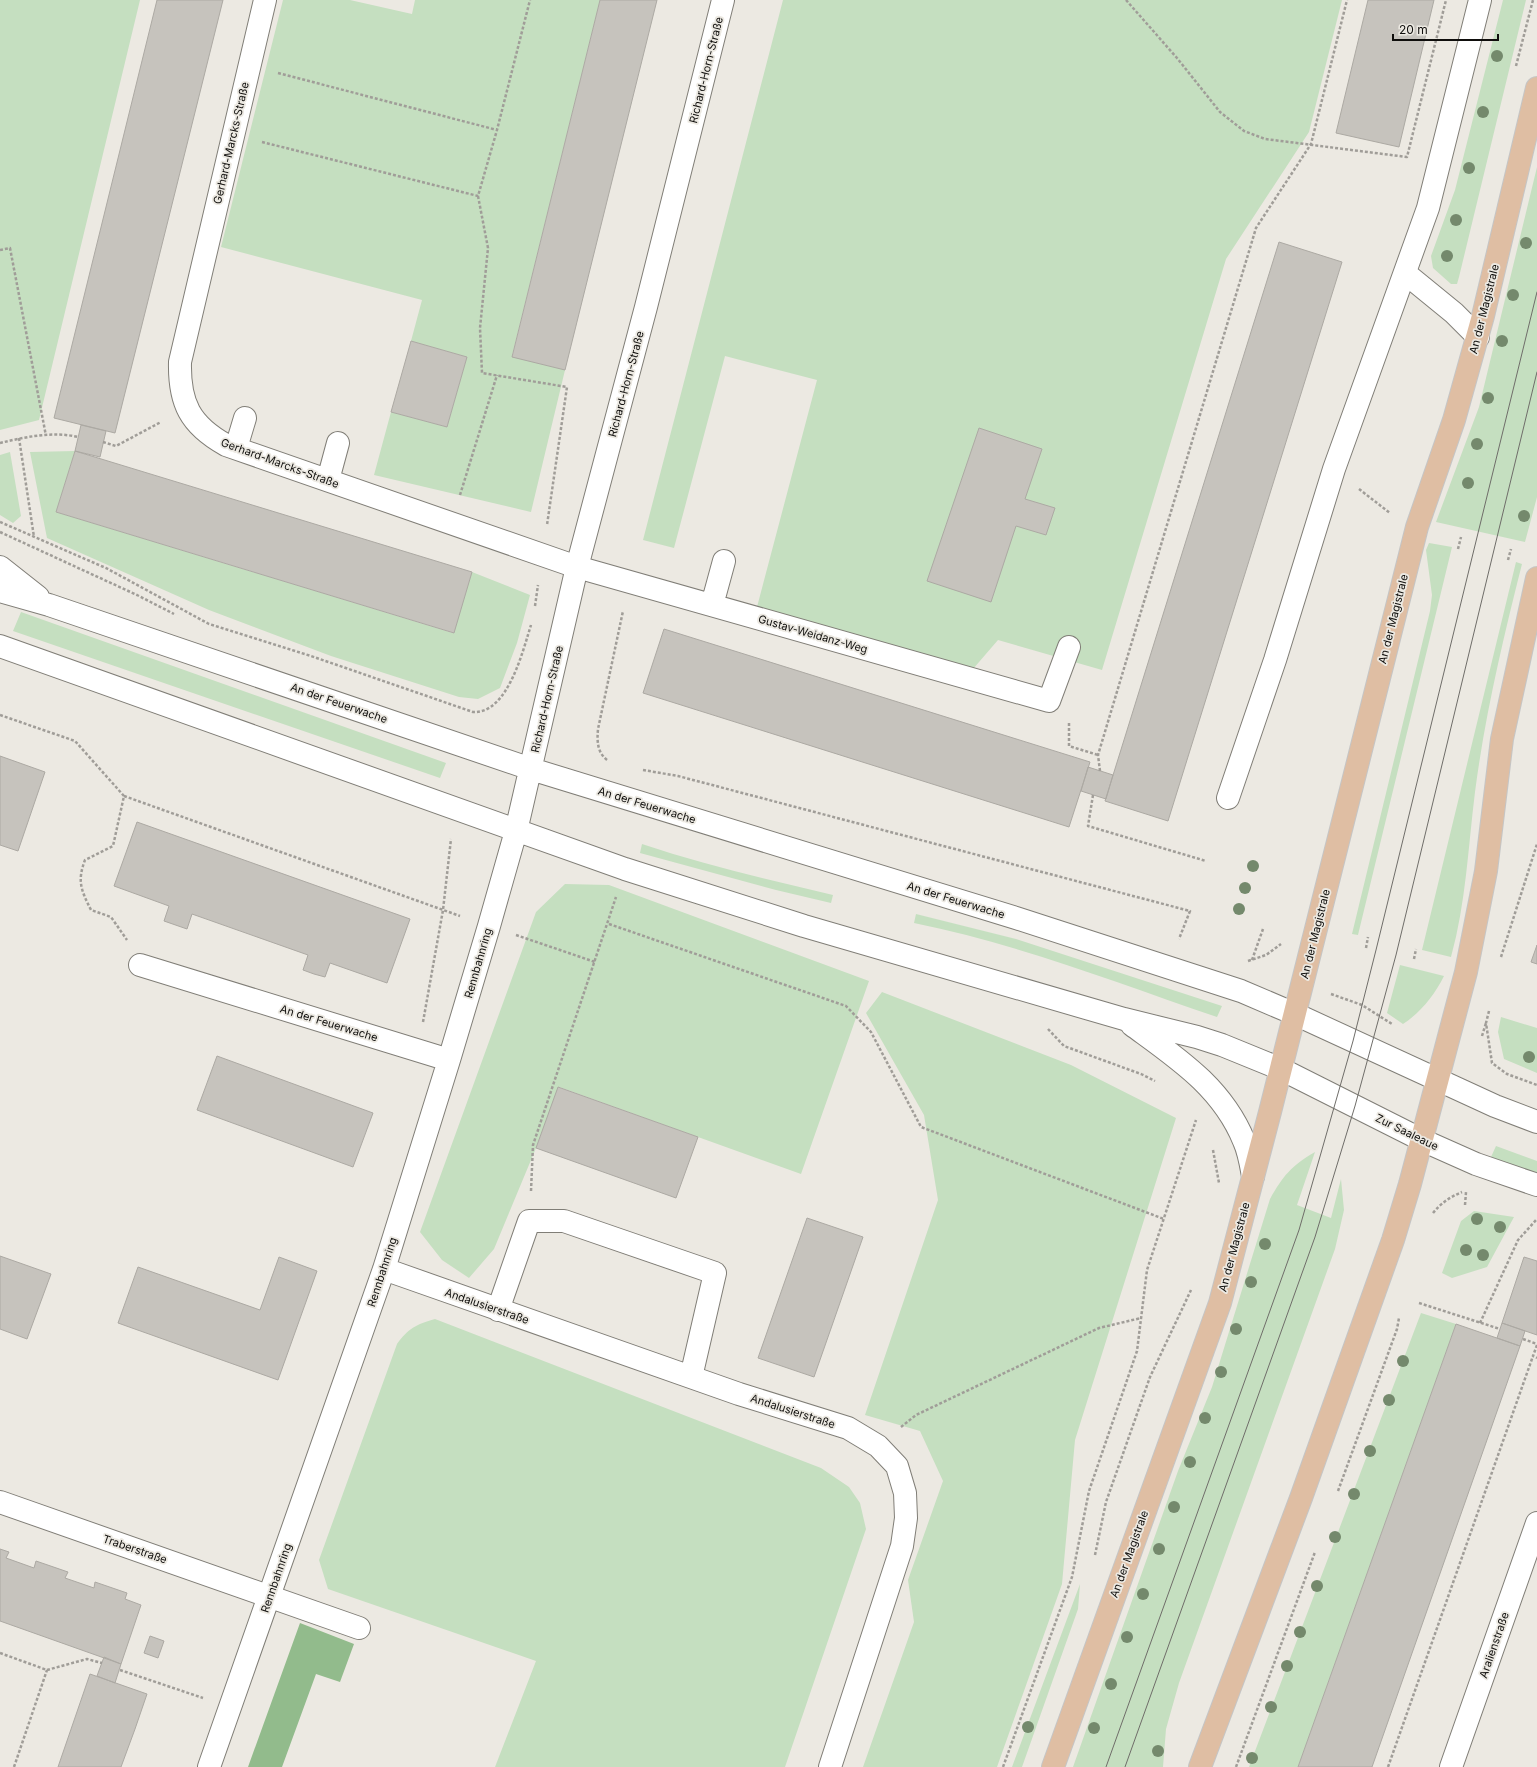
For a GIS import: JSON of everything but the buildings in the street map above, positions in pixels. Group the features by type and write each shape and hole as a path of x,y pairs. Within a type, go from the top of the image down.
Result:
{"main road":[{"name":"An der Magistrale","path":"1053,1767 1220,1303 1254,1176 1417,527 1454,420 1478,337 1537,88"},
{"path":"1200,1767 1301,1498 1390,1247 1422,1140 1466,972 1485,879 1502,739 1537,578"}],"street":[{"name":"Gerhard-Marcks-Straße","path":"265,0 232,134 180,362 180,378 187,409 197,424 211,436 236,448 577,567"},
{"name":"Richard-Horn-Straße","path":"531,769 577,567 648,300 723,0"},
{"path":"1228,798 1275,660 1334,469 1428,208 1480,0"},
{"path":"1405,273 1454,313 1478,337"},
{"path":"236,448 245,418"},
{"path":"328,480 338,443"},
{"path":"712,605 724,562"},
{"path":"0,567 48,605"},
{"name":"Gustav-Weidanz-Weg","path":"577,567 1049,701"},
{"name":"An der Feuerwache","path":"0,591 48,605 531,769 1016,918 1240,991 1295,1014"},
{"path":"0,646 625,869 804,926 1124,1019 1198,1037 1281,1069"},
{"path":"1049,701 1069,647"},
{"name":"Rennbahnring","path":"209,1767 384,1269 489,926 516,831 531,769"},
{"name":"An der Feuerwache","path":"140,965 449,1060"},
{"path":"1295,1014 1495,1106 1537,1122"},
{"path":"1124,1019 1187,1066 1208,1084 1225,1106 1240,1131 1245,1143 1254,1176"},
{"name":"Zur Saaleaue","path":"1281,1069 1422,1140 1476,1164 1537,1185"},
{"path":"498,1310 530,1221 564,1221 715,1273 691,1377"},
{"name":"Andalusierstraße","path":"384,1269 691,1377 848,1428 878,1446 896,1466 905,1493 906,1518 902,1546 830,1767"},
{"name":"Traberstraße","path":"0,1502 360,1628"},
{"name":"Aralienstraße","path":"1451,1767 1537,1523"}],"path":[{"path":"232,134 478,196 497,130 530,0"},
{"path":"1126,0 1177,58 1220,112 1244,131 1265,139 1407,156 1446,0"},
{"path":"1100,771 1098,755 1256,228 1311,144 1347,0"},
{"path":"249,64 497,130"},
{"path":"0,250 10,248 46,436"},
{"path":"459,499 497,375"},
{"path":"103,442 116,446 187,409"},
{"path":"0,443 19,438 65,434 78,437"},
{"path":"19,438 34,538"},
{"path":"1334,469 1392,515"},
{"path":"539,525 546,527"},
{"path":"1458,549 1461,537"},
{"path":"1508,560 1511,549"},
{"path":"610,762 600,752 597,742 598,729 630,582"},
{"path":"1049,701 1069,709 1069,746 1098,755"},
{"path":"459,744 462,707"},
{"path":"0,715 75,741 124,796 443,910 595,962"},
{"path":"638,769 678,776 1190,911 1177,945"},
{"path":"644,804 654,772"},
{"path":"1093,794 1088,826 1206,861"},
{"path":"124,796 113,846 85,860 80,874 82,892 91,910 111,917 126,938 140,965"},
{"path":"416,1050 425,1014 443,910 455,809"},
{"path":"1499,964 1537,844"},
{"path":"530,1221 533,1145 609,924 625,869"},
{"path":"609,924 846,1006 871,1032 921,1127 1164,1219"},
{"path":"1240,991 1263,929"},
{"path":"1366,948 1368,937"},
{"path":"1414,959 1416,949"},
{"path":"1489,1008 1486,1023 1492,1063 1507,1074 1537,1085"},
{"path":"1043,1024 1064,1046 1141,1074 1160,1084"},
{"path":"1003,1767 1072,1577 1089,1491 1137,1351 1147,1270 1197,1118 1200,1123"},
{"path":"1212,1146 1220,1186"},
{"path":"1432,1214 1451,1196 1466,1190"},
{"path":"1480,1323 1518,1240 1536,1222"},
{"path":"1095,1559 1106,1502 1150,1377 1194,1284"},
{"path":"1419,1303 1500,1329"},
{"path":"1397,1329 1399,1315"},
{"path":"878,1446 916,1415 1099,1328 1141,1318"},
{"path":"1388,1767 1537,1345 1523,1338"},
{"path":"1533,1356 1537,1358"},
{"path":"0,1653 47,1670 87,1659 102,1663"},
{"path":"14,1767 47,1670"},
{"path":"120,1670 230,1707"}],"green space":[{"path":"0,0 140,0 39,420 0,430"},
{"path":"283,0 350,0 412,14 415,0 600,0 512,356 565,370 531,512 374,475 391,412 447,427 467,357 411,341 422,300 221,247"},
{"path":"783,0 1342,0 1309,132 1226,259 1102,670 998,640 973,669 757,607 817,380 725,356 674,548 643,540"},
{"path":"1503,0 1526,0 1459,277 1457,284 1451,284 1433,268 1431,256 1455,190"},
{"path":"1537,167 1537,497 1525,542 1436,522 1479,407"},
{"path":"75,451 56,512 453,633 472,572 530,595 517,643 500,688 478,699 459,697 331,656 209,610 47,538 30,452"},
{"path":"10,452 21,516 13,523 0,515 0,455"},
{"path":"1429,543 1452,547 1358,935 1352,934 1430,611 1432,595 1426,550"},
{"path":"1516,562 1522,564 1501,649 1489,706 1479,763 1460,916 1451,957 1422,950"},
{"path":"21,612 446,763 440,778 13,631"},
{"path":"642,844 761,878 833,895 831,903 776,890 640,853"},
{"path":"565,884 609,885 869,981 801,1174 559,1087 536,1148 494,1249 469,1278 442,1260 420,1232 536,912"},
{"path":"916,914 1016,939 1222,1006 1217,1017 1029,953 914,923"},
{"path":"1400,965 1444,976 1426,1003 1416,1014 1403,1024 1387,1013"},
{"path":"882,992 1071,1065 1176,1118 1075,1440 1062,1584 997,1767 863,1767 914,1622 908,1580 943,1481 920,1431 865,1415 938,1200 924,1115 866,1013"},
{"path":"1501,1017 1537,1028 1537,1073 1504,1059 1498,1032"},
{"path":"1496,1146 1537,1161 1537,1174 1491,1157"},
{"path":"1315,1152 1297,1205 1331,1218 1341,1179 1344,1210 1335,1249 1179,1683 1166,1729 1163,1767 1073,1767 1178,1471 1212,1387 1270,1199 1288,1172"},
{"path":"1474,1211 1514,1217 1487,1267 1452,1278 1442,1273 1461,1221"},
{"path":"1421,1313 1456,1324 1298,1767 1249,1767"},
{"path":"435,1319 821,1468 849,1487 860,1503 866,1529 785,1767 495,1767 536,1661 328,1589 319,1560 397,1344 405,1334 413,1328"},
{"path":"1080,1584 1078,1609 1022,1767 1012,1767"},
{"path":"300,1623 354,1644 340,1682 316,1674 282,1767 248,1767"}],"tram line":[{"path":"1106,1767 1299,1230 1353,1041 1537,292"},
{"path":"1125,1767 1315,1237 1355,1106 1396,955 1537,372"}]}
